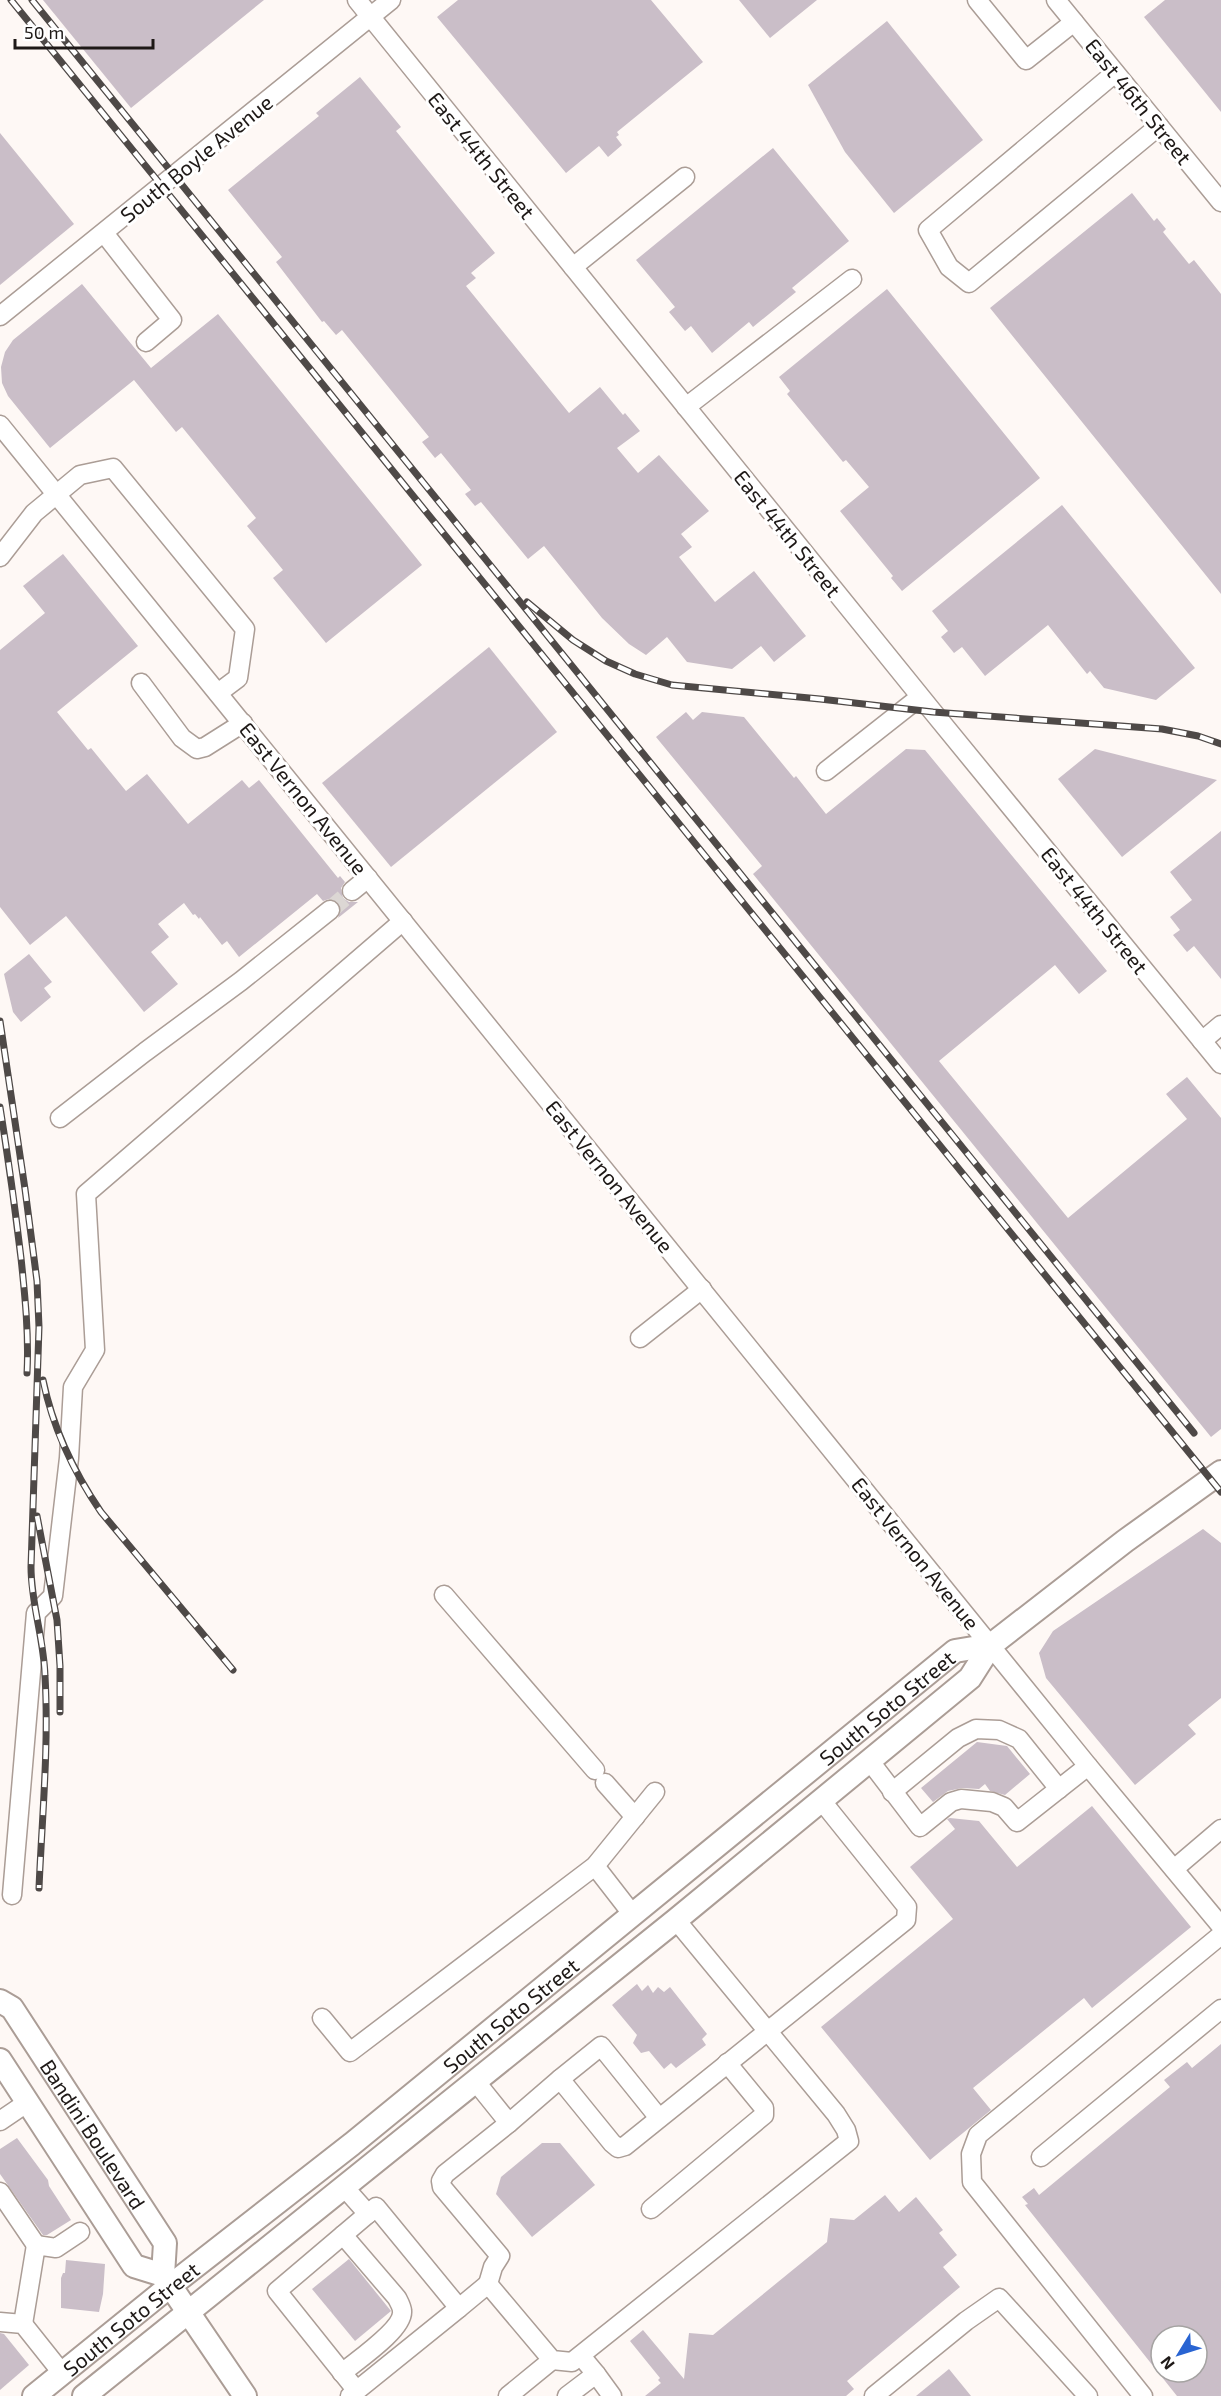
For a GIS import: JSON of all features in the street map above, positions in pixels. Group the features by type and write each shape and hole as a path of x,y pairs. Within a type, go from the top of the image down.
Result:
{"main road":[{"name":"South Soto Street","path":"34,2396 62,2373 175,2293 345,2188 970,1678 991,1645 1107,1555 1221,1472"},
{"name":"South Soto Street","path":"84,2396 175,2293 335,2158 956,1651 991,1645"},
{"path":"657,1894 676,1920"},
{"name":"Bandini Boulevard","path":"0,2001 12,2008 165,2242 175,2293"},
{"name":"Bandini Boulevard","path":"0,2060 134,2266 175,2293"},
{"path":"175,2293 245,2396"}],"street":[{"name":"East 44th Street","path":"357,0 1221,1064"},
{"name":"South Boyle Avenue","path":"0,316 391,0"},
{"path":"977,0 1026,60 1074,22"},
{"name":"East 46th Street","path":"1056,0 1221,202"},
{"path":"1115,73 928,230 949,267 969,283 1159,126"},
{"path":"573,267 685,177"},
{"path":"104,233 172,320 146,342"},
{"path":"686,407 852,279"},
{"name":"East Vernon Avenue","path":"0,425 1088,1766 1221,1926"},
{"path":"0,557 34,513 80,475 113,468 158,520 245,629 238,678 218,693"},
{"path":"141,683 182,738 197,749 205,747 243,723"},
{"path":"826,771 921,697"},
{"path":"352,891 368,878"},
{"path":"60,1118 241,981 330,910"},
{"path":"12,1895 36,1613 53,1596 69,1458 73,1387 95,1350 86,1194 403,921"},
{"path":"1202,1041 1221,1025"},
{"path":"640,1338 702,1289"},
{"path":"444,1595 635,1817"},
{"path":"892,1791 958,1738 976,1729 999,1730 1018,1739 1059,1789"},
{"path":"868,1760 920,1827 951,1802 961,1799 993,1802 1004,1807 1017,1822 1088,1766"},
{"path":"322,2018 350,2052 595,1866 655,1792"},
{"path":"560,2079 618,2148 625,2146 906,1920 907,1907 821,1800"},
{"path":"1174,1869 1221,1829"},
{"path":"595,1866 633,1915"},
{"path":"488,2284 552,2360 572,2362 849,2141 846,2130 836,2114 676,1920"},
{"path":"1143,2396 972,2182 971,2154 978,2135 1221,1935"},
{"path":"1041,2157 1221,2009"},
{"path":"459,2308 376,2207 277,2291 342,2373 353,2393 459,2308 488,2284 493,2267 500,2256 442,2187 441,2181 445,2174 601,2046 659,2118"},
{"path":"651,2209 764,2115 764,2108 727,2063"},
{"path":"476,2082 509,2123"},
{"path":"0,2121 28,2102"},
{"path":"345,2188 368,2214"},
{"path":"0,2192 36,2245 23,2324"},
{"path":"36,2245 56,2248 80,2232"},
{"path":"342,2373 395,2329 401,2319 402,2310 397,2298 344,2235"},
{"path":"874,2396 966,2321 999,2298 1088,2396"},
{"path":"0,2322 23,2324 62,2373"},
{"path":"581,2355 612,2396"},
{"path":"508,2396 552,2360"},
{"path":"567,2396 596,2374"}],"building":[{"path":"43,0 264,0 131,108"},
{"path":"458,0 651,0 703,62 617,132 619,135 616,137 622,145 608,157 599,146 566,173 437,17"},
{"path":"739,0 817,0 770,38"},
{"path":"1165,0 1221,0 1221,112 1144,17"},
{"path":"887,21 983,140 894,213 845,152 808,85"},
{"path":"360,77 401,127 396,131 495,253 471,273 476,278 466,286 569,413 600,387 623,415 625,413 640,431 617,448 638,473 659,455 709,511 681,534 692,547 679,557 715,602 754,571 806,636 774,662 761,646 732,669 687,662 667,637 646,655 629,644 602,618 544,546 528,559 481,502 475,506 465,494 471,490 441,453 435,458 422,442 429,437 342,330 336,335 324,321 322,322 276,262 282,257 228,190 319,116 316,113"},
{"path":"0,133 74,224 0,285"},
{"path":"773,148 849,241 792,288 796,292 753,327 749,322 712,353 691,326 685,331 669,312 675,307 636,260"},
{"path":"1132,193 1154,221 1157,218 1166,229 1163,232 1189,264 1194,260 1221,294 1221,594 990,308"},
{"path":"82,284 151,368 218,314 422,565 326,643 273,578 283,570 247,526 256,518 182,427 176,432 134,380 50,448 8,396 2,383 1,367 5,352 13,340"},
{"path":"887,289 1040,478 902,591 891,578 893,576 840,511 869,487 846,460 843,462 787,394 790,391 779,377"},
{"path":"1062,505 1195,668 1156,700 1104,688 1090,671 1087,674 1048,625 985,676 962,647 954,653 941,637 948,631 932,611"},
{"path":"63,554 138,646 57,712 88,750 91,748 126,791 147,774 188,824 242,780 249,788 259,780 338,878 340,876 345,882 341,888 343,898 349,902 358,902 338,918 341,909 338,903 329,899 323,901 317,894 239,957 227,941 222,945 200,917 199,919 195,914 193,915 184,903 158,924 169,937 151,952 178,984 144,1012 66,916 30,945 0,907 0,650 45,613 23,586"},
{"path":"489,647 557,732 391,867 322,783"},
{"path":"686,712 693,720 702,712 744,717 826,814 906,749 925,750 1107,971 1079,994 1055,965 939,1061 1068,1218 1187,1119 1166,1094 1187,1077 1221,1118 1221,1429 1211,1437 753,874 762,866 656,737"},
{"path":"1095,749 1217,780 1122,857 1058,779"},
{"path":"1221,831 1221,979 1194,946 1187,952 1173,935 1180,930 1170,917 1192,900 1170,872"},
{"path":"29,954 52,982 44,988 51,997 21,1022 13,1012 4,974"},
{"path":"1203,1529 1221,1543 1221,1698 1188,1725 1196,1734 1135,1785 1046,1678 1039,1653 1053,1631"},
{"path":"977,1742 1007,1746 1030,1774 1005,1795 990,1791 985,1784 979,1789 962,1788 948,1791 933,1802 921,1788"},
{"path":"1092,1806 1191,1927 1092,2008 1084,1998 973,2088 991,2110 930,2160 821,2027 953,1919 910,1867 955,1829 947,1819 979,1821 1017,1867"},
{"path":"637,1984 642,1991 648,1985 653,1993 658,1987 664,1992 670,1987 707,2034 702,2039 706,2045 676,2068 671,2063 664,2069 649,2051 641,2053 633,2043 637,2035 612,2005"},
{"path":"1221,2044 1221,2396 1177,2396 1167,2384 1209,2384 1209,2324 1149,2324 1149,2361 1025,2205 1028,2204 1022,2197 1034,2188 1039,2195 1170,2087 1164,2080 1187,2062 1192,2068"},
{"path":"17,2138 48,2180 49,2186 71,2220 47,2235 43,2235 0,2174 0,2149"},
{"path":"542,2143 560,2143 595,2185 532,2237 496,2194 501,2177"},
{"path":"885,2195 899,2212 916,2197 943,2230 939,2233 957,2255 943,2267 960,2287 847,2381 854,2389 846,2396 645,2396 661,2383 658,2380 660,2378 630,2341 643,2330 684,2379 689,2333 713,2335 827,2242 830,2218 854,2220"},
{"path":"349,2259 391,2311 355,2341 312,2289"},
{"path":"66,2260 105,2264 99,2312 61,2308 61,2278 65,2273"},
{"path":"0,2333 4,2334 29,2365 0,2390"},
{"path":"949,2369 971,2396 916,2396"}],"tunnel":[{"path":"330,910 352,891"}],"railway":[{"path":"11,0 1221,1492"},
{"path":"32,0 1194,1433"},
{"path":"527,602 573,640 606,661 635,674 672,685 933,712 1162,729 1198,736 1221,744"},
{"path":"0,1021 37,1281 39,1327 31,1567 44,1662 46,1702 45,1782 39,1888"},
{"path":"0,1107 22,1272 27,1330 27,1373"},
{"path":"43,1380 58,1432 91,1497 233,1670"},
{"path":"37,1516 57,1620 60,1712"}]}
